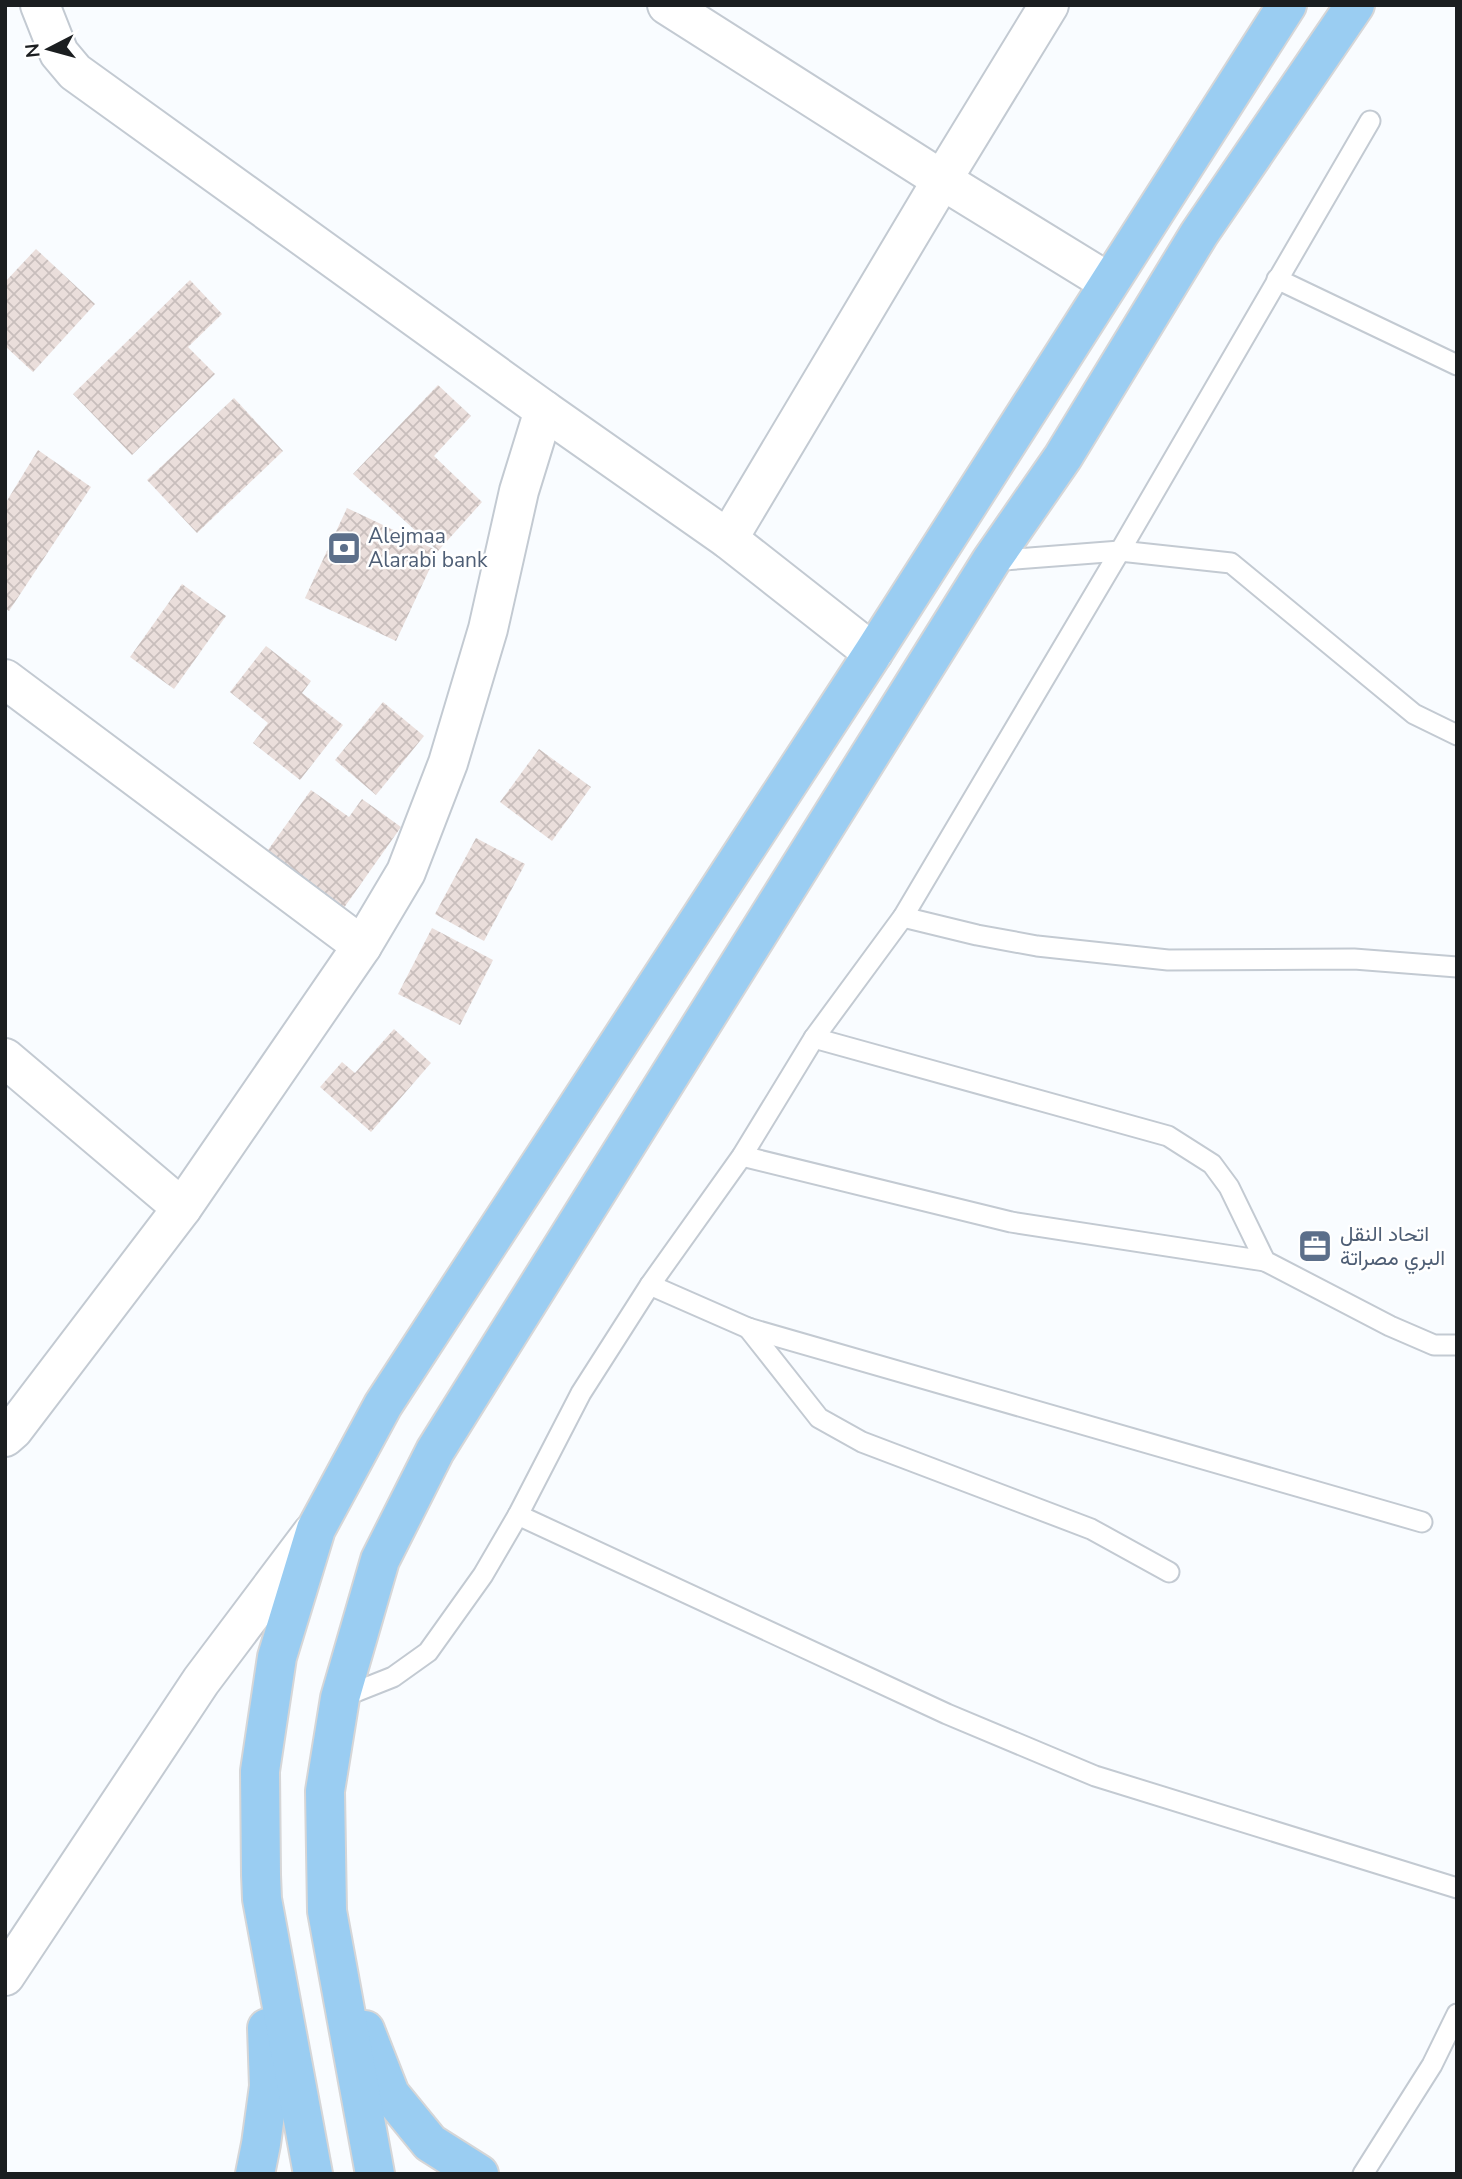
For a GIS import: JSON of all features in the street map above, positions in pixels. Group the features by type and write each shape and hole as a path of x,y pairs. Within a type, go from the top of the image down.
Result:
{"main road":[{"path":"255,2174 269,2086 260,1771 277,1657 316,1529 383,1405 873,653 1287,5"},
{"path":"375,2174 327,1911 325,1791 340,1698 380,1560 435,1451 991,561 1063,457 1199,234 1355,5"},
{"path":"261,1875 262,1899 313,2174"},
{"path":"327,1911 366,2034 390,2094 430,2143 479,2174"}],"street":[{"path":"40,5 59,53 75,72 544,410 728,539 873,653"},
{"path":"667,5 1108,282"},
{"path":"728,539 1049,5"},
{"path":"5,1437 181,1208 362,946 407,872 448,763 488,629 519,491 544,410"},
{"path":"5,679 362,946"},
{"path":"5,1058 181,1208"},
{"path":"5,1976 201,1681 316,1529"}],"lane":[{"path":"340,1698 393,1677 428,1652 483,1575 518,1515 581,1393 650,1285 741,1156 814,1038 903,917 1370,121"},
{"path":"1277,279 1457,365"},
{"path":"991,561 1120,551 1231,563 1414,714 1457,735"},
{"path":"903,917 1037,946 1168,960 1354,959 1457,967"},
{"path":"814,1038 1168,1136 1212,1164 1229,1187 1265,1261"},
{"path":"741,1156 1011,1222 1265,1261 1423,1341 1434,1345 1457,1345"},
{"path":"650,1285 748,1328 1422,1522"},
{"path":"748,1328 819,1418 862,1441 1091,1529 1169,1572"},
{"path":"518,1515 947,1714 1095,1776 1457,1888"},
{"path":"1363,2174 1432,2065 1457,2014"}],"building":[{"path":"36,249 95,304 33,372 5,346 5,282"},
{"path":"190,280 222,314 188,347 215,374 132,455 73,394"},
{"path":"438,385 471,416 434,456 482,502 438,551 353,474"},
{"path":"234,398 283,451 197,533 147,480"},
{"path":"38,450 91,487 9,611 5,608 5,504"},
{"path":"347,508 438,551 396,641 305,598"},
{"path":"182,584 226,616 174,689 130,657"},
{"path":"266,646 311,681 302,693 343,725 300,780 253,743 268,723 230,692"},
{"path":"383,702 424,736 376,795 335,760"},
{"path":"539,749 591,787 552,841 500,802"},
{"path":"311,790 349,817 362,799 401,827 341,912 263,857"},
{"path":"476,838 525,864 484,941 435,914"},
{"path":"432,928 493,960 460,1025 398,994"},
{"path":"394,1029 431,1063 371,1132 320,1087 342,1062 355,1073"}],"place":[{"name":"Alejmaa Alarabi bank","path":"344,548"},
{"name":"اتحاد النقل البري مصراتة","path":"1315,1246"}]}
